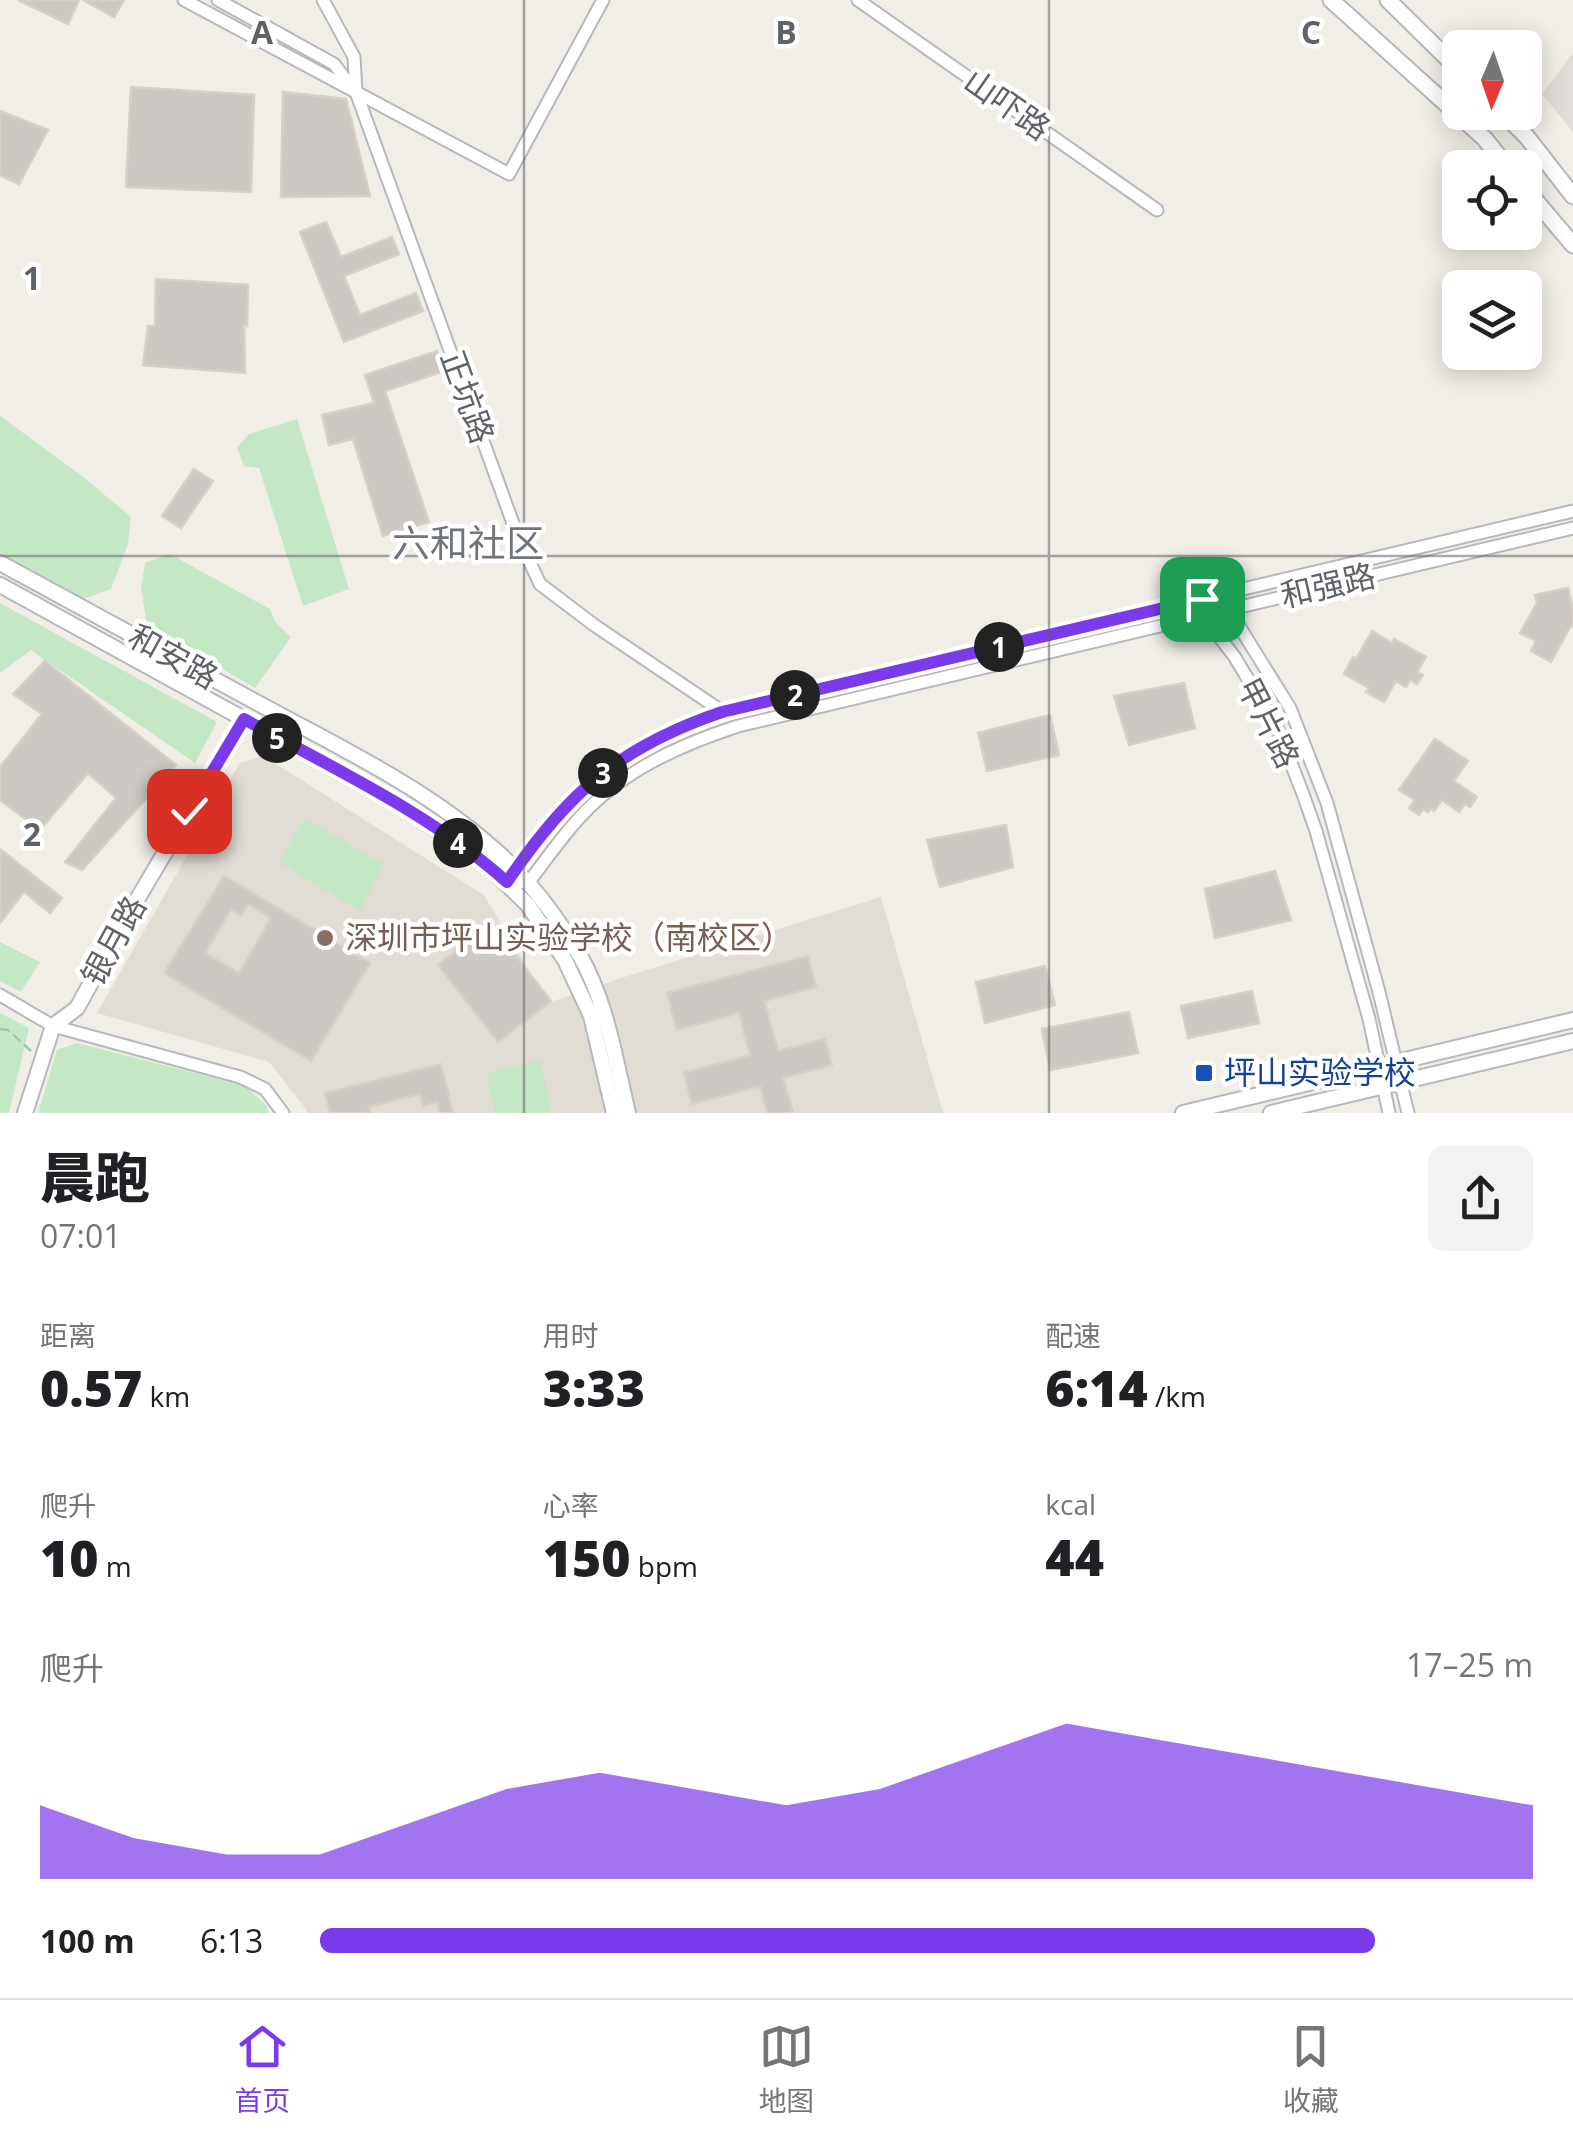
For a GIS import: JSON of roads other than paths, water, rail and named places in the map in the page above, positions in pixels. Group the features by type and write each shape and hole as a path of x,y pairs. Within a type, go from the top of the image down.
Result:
{"main road":[{"path":"1331,0 1493,150"},
{"path":"1388,0 1442,53"},
{"path":"1520,130 1573,196"},
{"path":"1542,208 1573,245"}],"street":[{"path":"184,0 509,174 603,0"},
{"path":"218,0 334,64 356,92"},
{"name":"正坑路","path":"323,0 354,56 356,92 518,537 540,584 722,712"},
{"name":"山吓路","path":"858,0 1156,210"},
{"name":"和强路","path":"511,876 568,802 599,775 661,736 722,712 1573,511"},
{"name":"和强路","path":"528,883 570,828 602,796 627,776 694,740 738,726 1573,528"},
{"name":"和安路","path":"0,563 353,755 478,836 511,876 575,980 591,1016 614,1113"},
{"name":"和安路","path":"0,585 400,805 468,850 528,883 561,925 591,976 604,1011 628,1113"},
{"path":"1202,616 1202,599 1229,610"},
{"name":"甲片路","path":"1229,610 1290,708 1327,804 1408,1113"},
{"name":"甲片路","path":"1202,616 1234,656 1276,726 1316,831 1369,1018 1389,1113"},
{"name":"银月路","path":"25,1113 52,1026 76,1008 244,719"},
{"path":"468,850 478,836"},
{"path":"0,995 52,1026 240,1076 265,1090 282,1113"},
{"path":"1183,1113 1573,1020"},
{"path":"1271,1113 1573,1041"}],"place":[{"name":"深圳市坪山实验学校（南校区）","path":"325,938"},
{"name":"坪山实验学校","path":"1204,1073"}],"district":[{"name":"六和社区","path":"468,544"}]}
